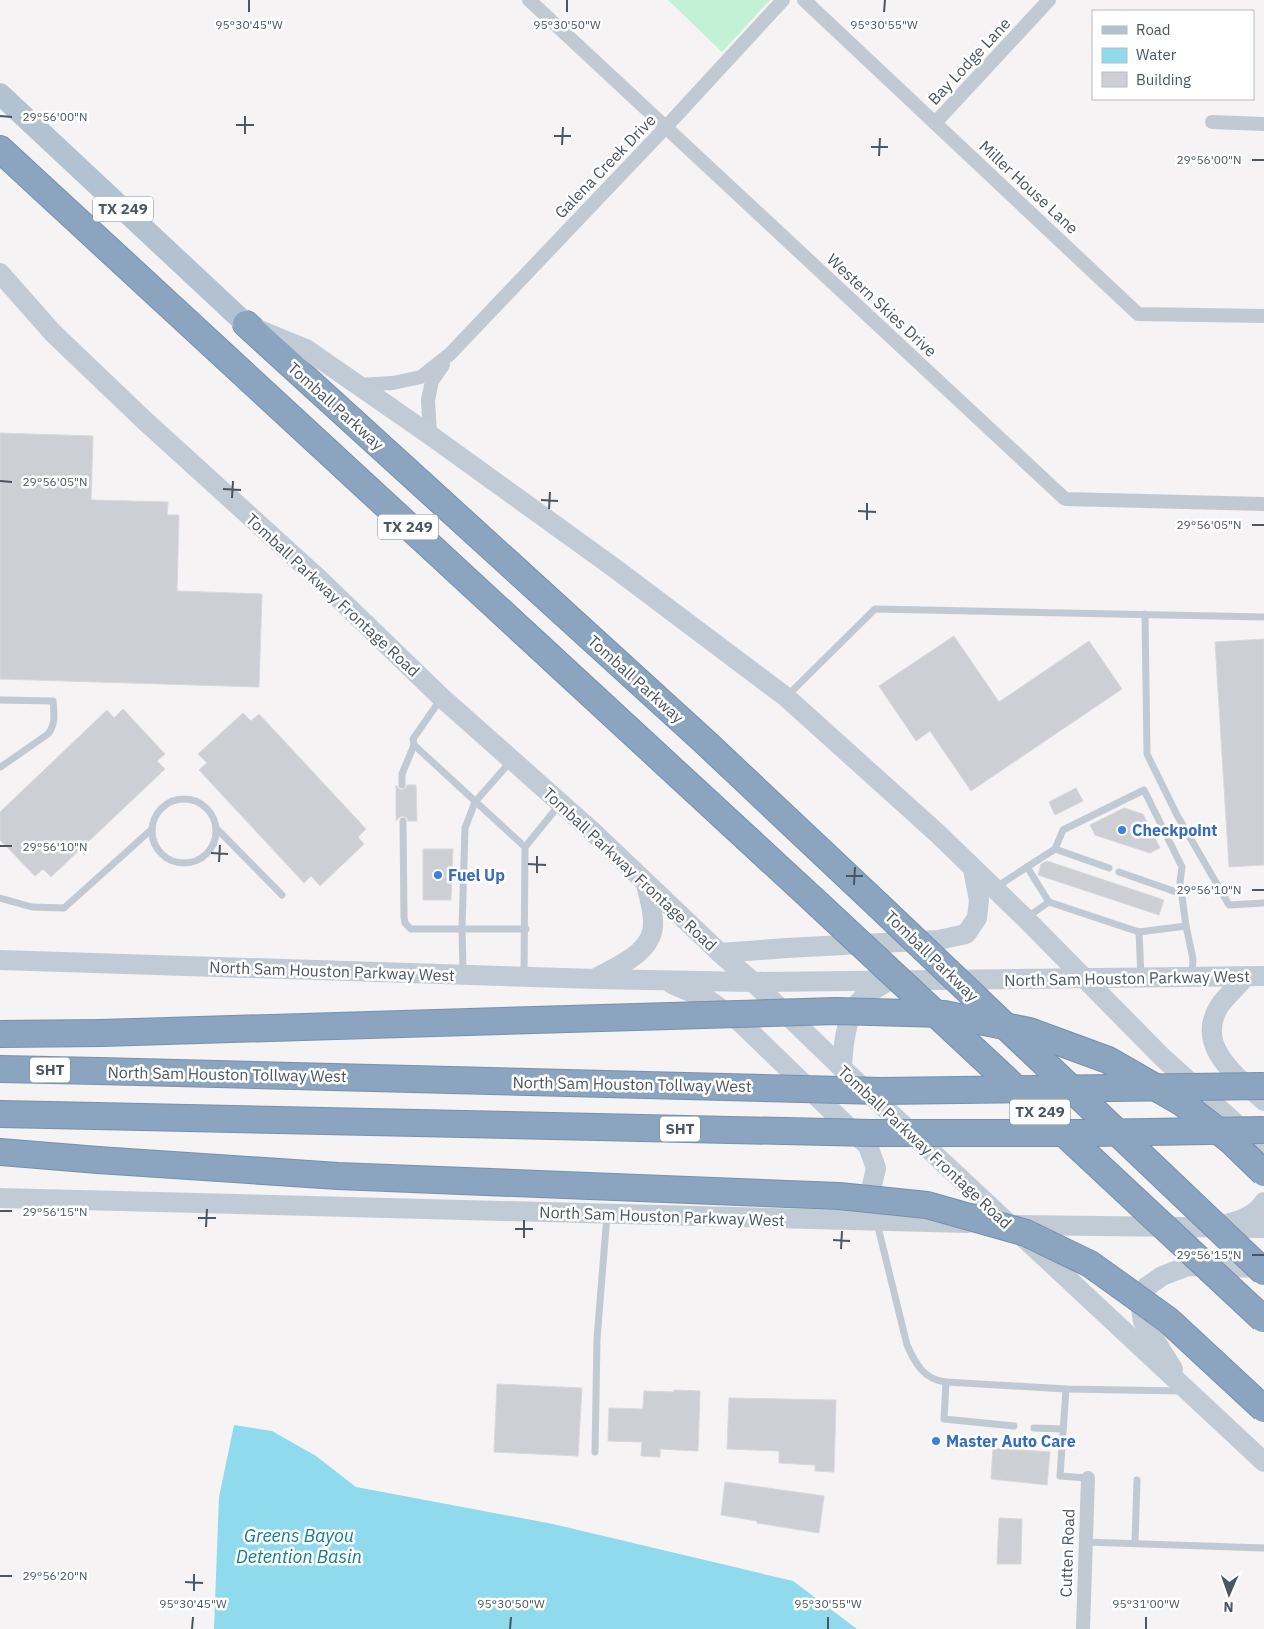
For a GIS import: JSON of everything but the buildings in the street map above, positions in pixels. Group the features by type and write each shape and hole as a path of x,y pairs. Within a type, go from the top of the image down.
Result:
{"highway":[{"name":"TX 249","path":"0,149 818,904 1264,1320"},
{"name":"Tomball Parkway","path":"246,324 704,741 1264,1270"},
{"path":"0,1034 101,1033 836,1012 944,1014 1029,1031 1108,1060 1181,1102 1230,1141 1264,1173"},
{"name":"North Sam Houston Tollway West","path":"0,1069 881,1091 1264,1086"},
{"name":"SHT","path":"0,1114 872,1132 1091,1132 1260,1139"},
{"path":"0,1152 338,1176 838,1196 926,1205 1026,1233 1090,1264 1168,1320 1264,1409"}],"main road":[{"name":"Tomball Parkway","path":"0,94 246,324"},
{"name":"Tomball Parkway Frontage Road","path":"0,274 53,333 144,420 320,580 441,697 560,803 753,982 1009,1225 1264,1462"},
{"path":"246,324 306,349 430,435 613,567 786,697 937,833 1026,919 1162,1056 1260,1139 1264,1158"},
{"path":"720,953 938,940 966,934 977,918 979,900 973,869"},
{"path":"595,979 631,958 646,946 652,935 654,920 646,883"},
{"name":"North Sam Houston Parkway West","path":"0,960 524,977 753,982 1255,976"},
{"path":"1255,976 1220,1006 1213,1023 1213,1042 1224,1064 1264,1101"},
{"path":"664,980 709,1000 741,1023 868,1146 876,1168 870,1194 856,1211 832,1220"},
{"path":"842,1068 844,1042 848,1024 857,1004 868,994 890,980"},
{"name":"North Sam Houston Parkway West","path":"0,1198 1009,1225 1264,1228"},
{"path":"1209,1228 1247,1217 1257,1211 1264,1202"},
{"path":"1187,1391 1143,1321 1140,1303 1145,1288 1162,1276 1188,1266 1264,1270"}],"street":[{"name":"Western Skies Drive","path":"529,0 1065,499 1264,504"},
{"name":"Galena Creek Drive","path":"358,385 393,383 420,377 450,354 665,128 783,0"},
{"name":"Miller House Lane","path":"804,0 1138,314 1264,316"},
{"name":"Bay Lodge Lane","path":"936,123 1050,0"},
{"path":"1212,122 1264,124"},
{"name":"Galena Creek Drive","path":"430,435 428,400 432,381 450,354"},
{"name":"Cutten Road","path":"1083,1629 1088,1478"}],"lane":[{"path":"786,697 875,609 1264,616"},
{"path":"1145,614 1147,754 1177,815 1228,905 1264,903"},
{"path":"402,785 402,774 414,745 413,739 441,697"},
{"path":"0,700 53,701 54,717 53,727 48,734 0,766"},
{"path":"414,745 525,847"},
{"path":"464,975 462,929 465,828 475,802 512,760"},
{"path":"994,889 1055,849 1063,830 1144,790 1182,866 1180,882 1192,958 1192,977"},
{"path":"183,799 199,802 207,808 213,817 216,828 211,848 204,856 195,861 184,863 174,861 157,849 152,829 154,818 160,809 168,803 183,799"},
{"path":"524,977 526,929 525,847 560,803"},
{"path":"403,821 405,923 411,929 526,929"},
{"path":"216,828 282,896"},
{"path":"0,898 32,908 64,908 152,829"},
{"path":"1055,849 1108,868"},
{"path":"1027,867 1049,902 1139,932 1186,926"},
{"path":"1119,872 1182,894"},
{"path":"1026,919 1049,902"},
{"path":"1139,932 1141,977"},
{"path":"595,1452 597,1339 607,1214"},
{"path":"876,1221 907,1345 914,1361 929,1378 936,1382 1066,1389 1187,1391"},
{"path":"946,1382 944,1419 1014,1426"},
{"path":"1066,1389 1060,1476 1088,1478"},
{"path":"1034,1428 1063,1430"},
{"path":"1135,1543 1137,1480"},
{"path":"1085,1542 1264,1548"}],"green space":[{"path":"668,0 770,0 722,52"}],"water":[{"name":"Greens Bayou Detention Basin","path":"234,1425 272,1431 316,1456 356,1487 553,1524 793,1581 857,1629 214,1629 219,1497"}],"place":[{"name":"Checkpoint","path":"1122,830"},
{"name":"Fuel Up","path":"438,875"},
{"name":"Master Auto Care","path":"936,1441"}]}
